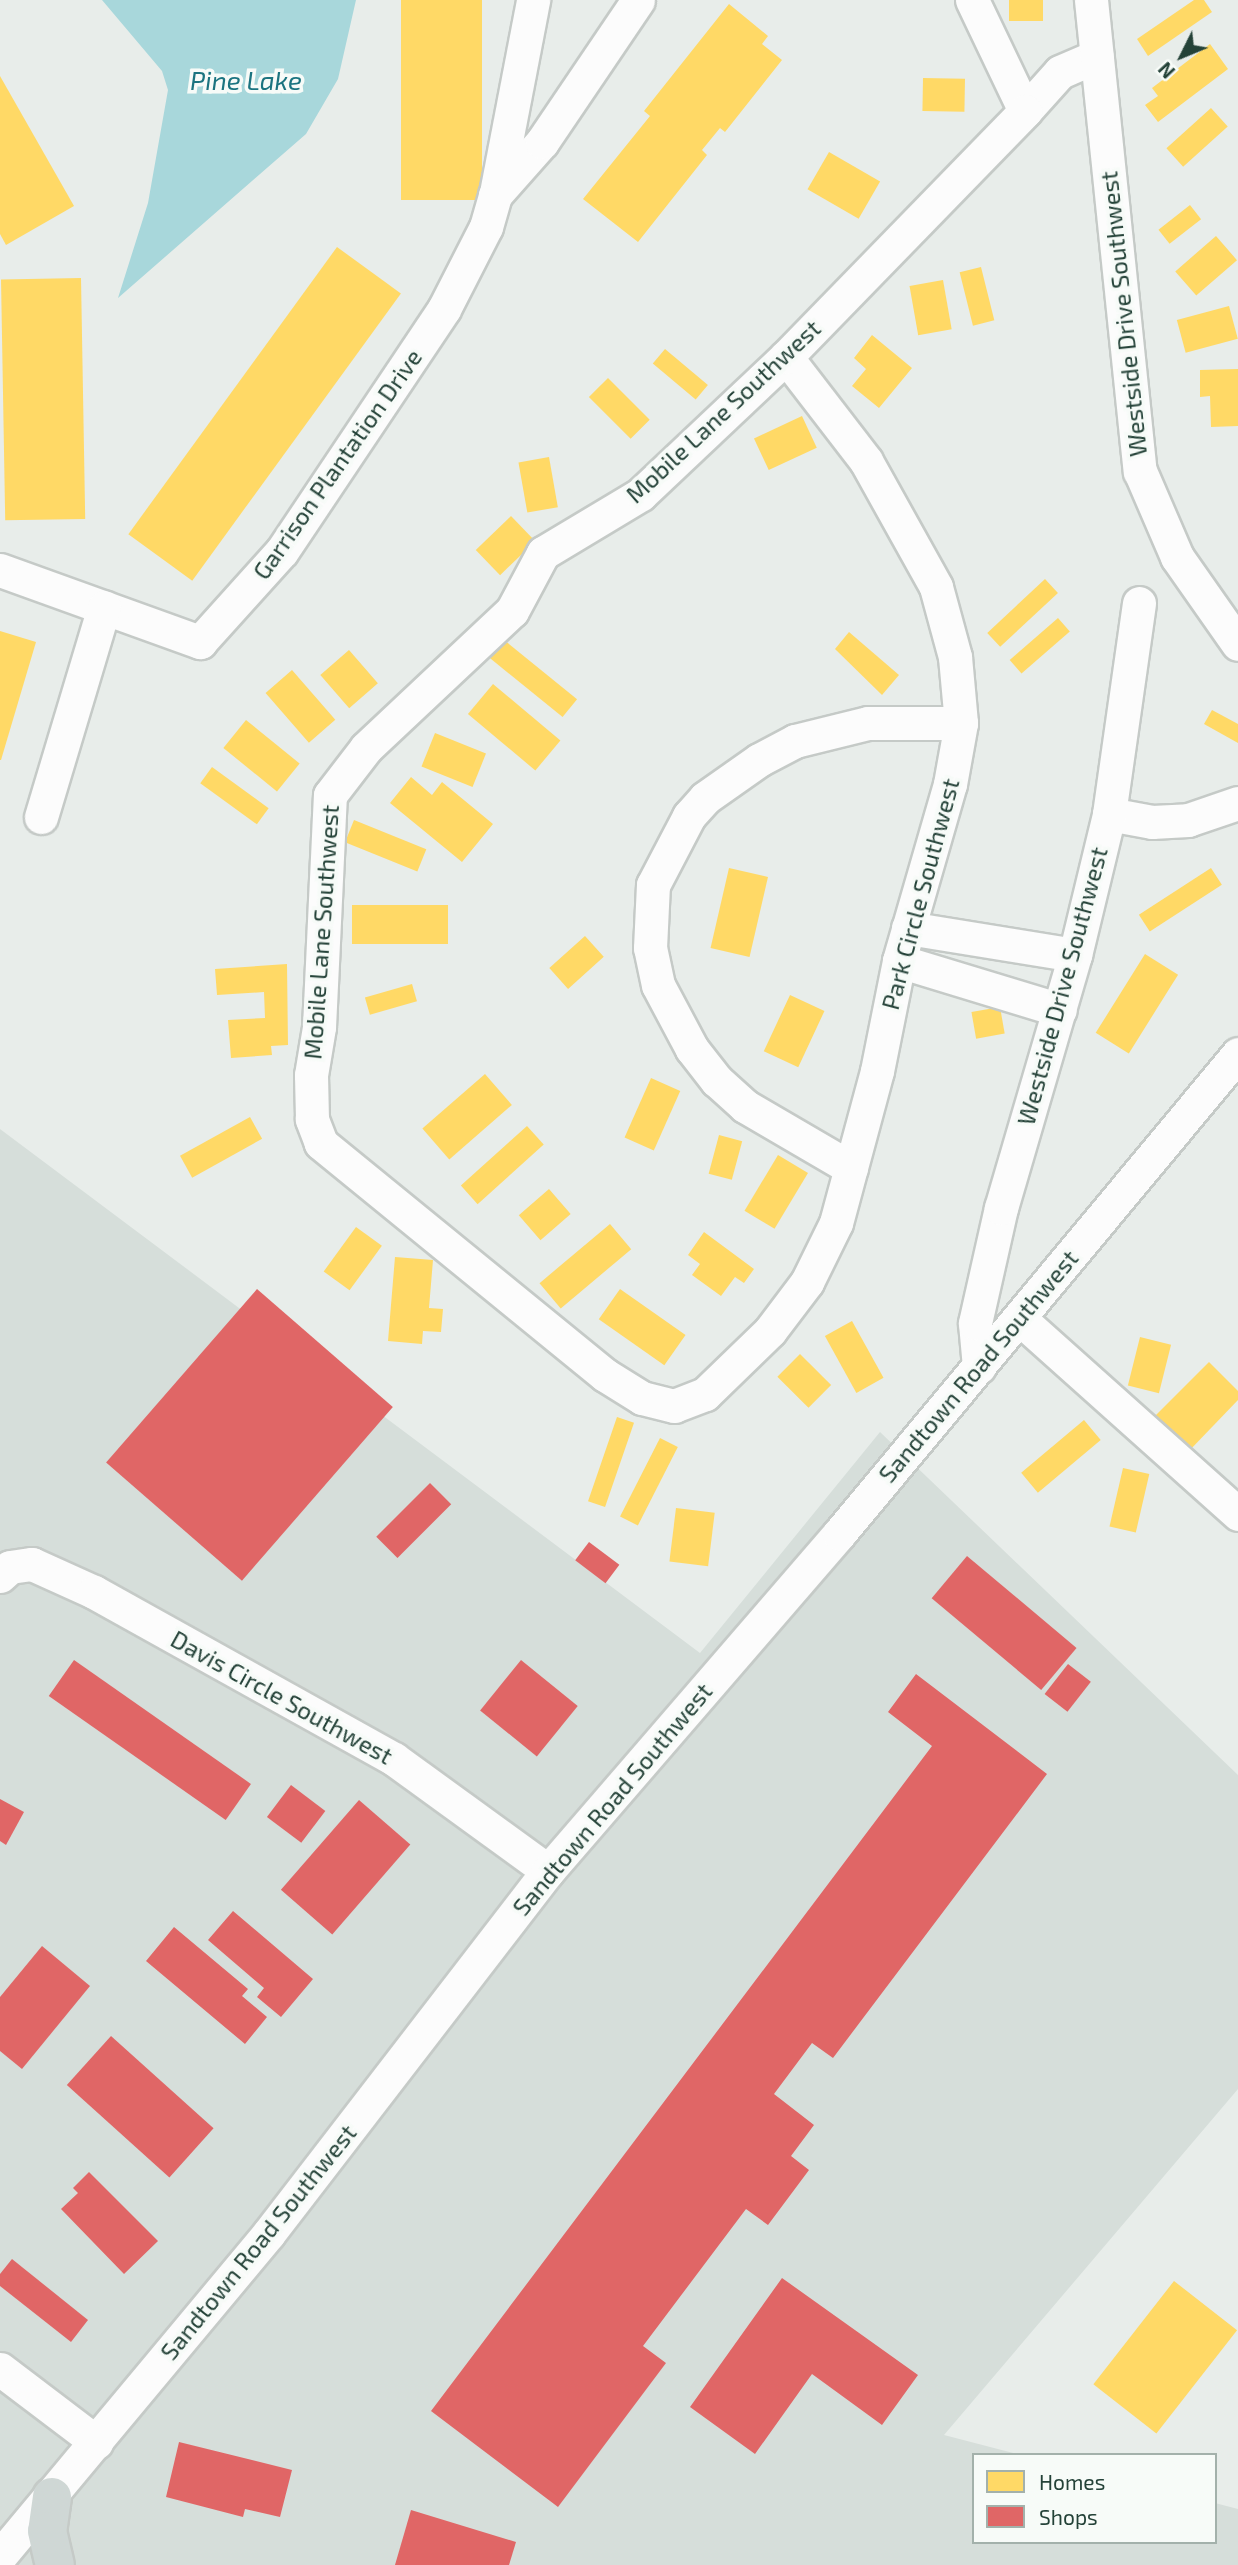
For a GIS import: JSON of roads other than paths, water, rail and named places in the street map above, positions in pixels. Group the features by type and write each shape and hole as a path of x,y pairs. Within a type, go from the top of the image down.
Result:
{"main road":[{"path":"52,2497 47,2531 55,2565"}],"street":[{"name":"Garrison Plantation Drive","path":"0,570 183,639 200,642 217,626 282,551 444,309 486,227 495,195 533,0"},
{"name":"Garrison Plantation Drive","path":"495,195 557,122 638,0"},
{"path":"972,0 1025,111"},
{"name":"Westside Drive Southwest","path":"1091,0 1132,435 1140,471 1177,557 1238,644"},
{"name":"Mobile Lane Southwest","path":"674,1406 642,1398 605,1375 321,1143 312,1119 311,1075 319,1027 330,795 366,748 512,611 544,553 641,494 786,357 1060,72 1097,56"},
{"name":"Park Circle Southwest","path":"674,1406 705,1394 770,1331 807,1282 836,1223 899,961 950,785 961,723 955,657 936,587 866,461 786,357"},
{"name":"Westside Drive Southwest","path":"979,1367 975,1323 983,1285 1024,1124 1075,955 1109,814 1139,603"},
{"path":"41,817 104,607"},
{"path":"851,1168 745,1106 717,1082 692,1049 658,985 652,960 649,912 653,885 689,816 705,798 759,760 795,741 868,723 961,723"},
{"path":"1109,814 1152,822 1188,820 1238,803"},
{"path":"908,928 1075,955"},
{"path":"899,961 1060,1010"},
{"name":"Sandtown Road Southwest","path":"0,2556 52,2497 269,2232 548,1871 979,1367 1238,1054"},
{"path":"1019,1318 1238,1514"},
{"name":"Davis Circle Southwest","path":"0,1576 10,1567 32,1564 94,1592 394,1759 548,1871"},
{"path":"0,2369 96,2442"}],"water":[{"name":"Pine Lake","path":"102,0 356,0 338,79 306,134 118,298 148,203 168,90 162,71"}]}
